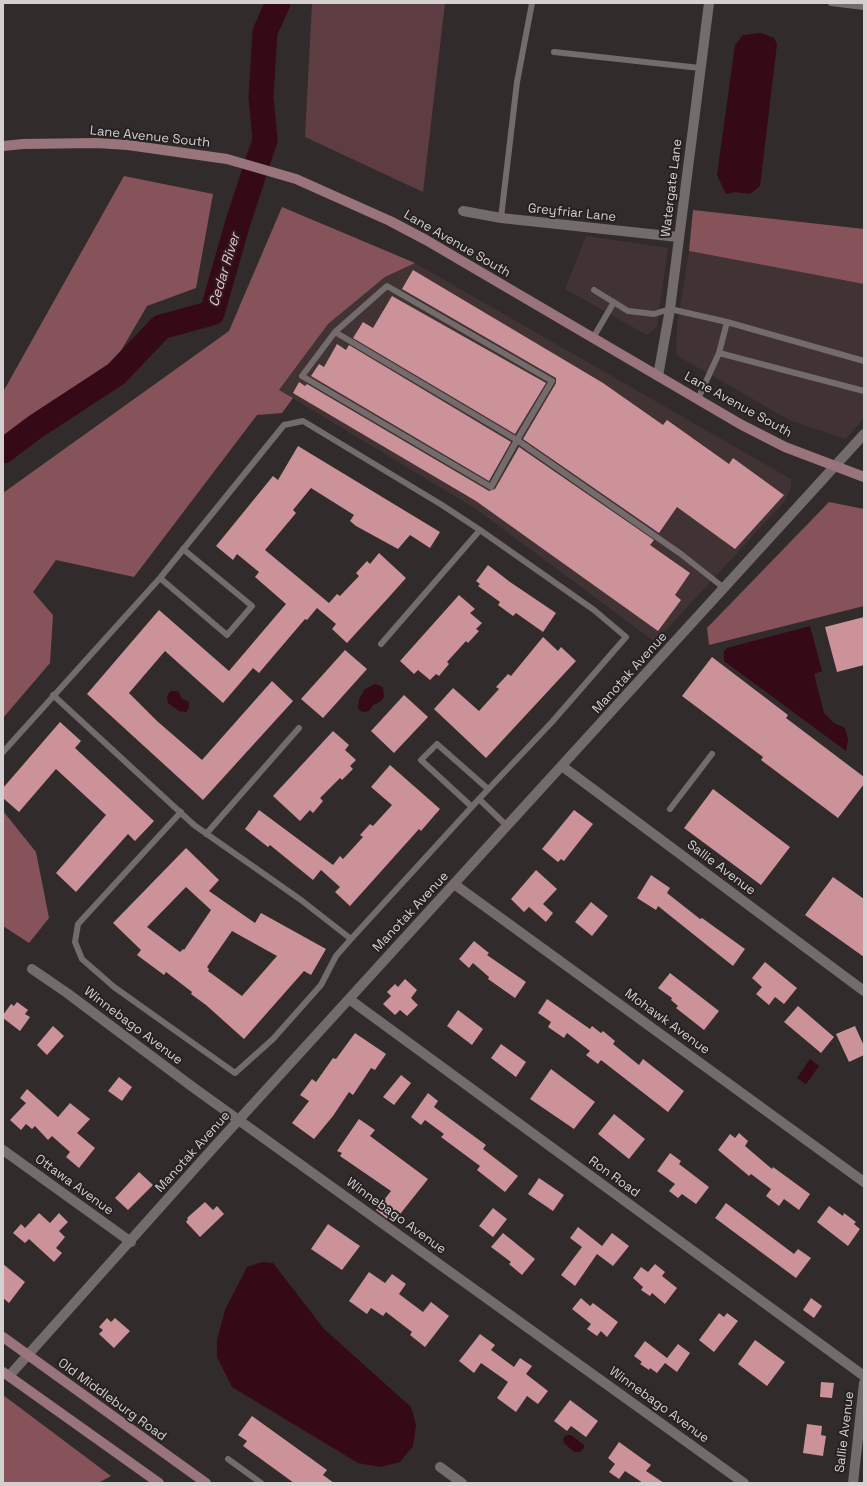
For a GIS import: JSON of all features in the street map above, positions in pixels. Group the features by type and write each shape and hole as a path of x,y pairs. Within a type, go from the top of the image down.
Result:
{"main road":[{"name":"Lane Avenue South","path":"3,146 23,144 96,143 185,152 227,158 296,179 390,221 740,424 785,447 834,467 864,477"},
{"name":"Old Middleburg Road","path":"3,1337 206,1483"},
{"path":"6,1374 159,1483"}],"street":[{"name":"Watergate Lane","path":"658,376 670,309 709,3"},
{"name":"Greyfriar Lane","path":"463,211 501,218 678,238"},
{"name":"Manotak Avenue","path":"6,1374 27,1355 131,1242 239,1120 864,434"},
{"name":"Sallie Avenue","path":"562,766 864,991"},
{"name":"Mohawk Avenue","path":"454,884 864,1182"},
{"name":"Winnebago Avenue","path":"32,969 67,993 239,1120 744,1483"},
{"name":"Ron Road","path":"349,999 864,1376"},
{"name":"Ottawa Avenue","path":"3,1150 131,1242"},
{"name":"Sallie Avenue","path":"852,1483 860,1449 864,1383"},
{"path":"440,1467 462,1483"}],"lane":[{"path":"501,218 517,82 532,3"},
{"path":"831,3 864,7"},
{"path":"554,52 700,68"},
{"path":"388,286 552,381 491,487 302,376 335,332 388,286"},
{"path":"594,290 628,311 654,314 670,309 727,322 864,361"},
{"path":"593,338 614,302"},
{"path":"698,399 719,353 727,322"},
{"path":"335,332 517,440 681,554 724,588"},
{"path":"719,353 864,391"},
{"path":"3,752 160,578 284,425 302,422 436,501 594,610 626,637 552,722 471,806 336,956 321,985 273,1039 235,1073 114,987 82,959 75,942 78,924 181,812"},
{"path":"380,644 480,530"},
{"path":"160,578 227,635 252,606 183,549"},
{"path":"53,695 206,834 301,900 351,939"},
{"path":"206,834 299,728"},
{"path":"471,806 421,760 437,744 488,789"},
{"path":"670,809 712,754"},
{"path":"479,799 507,826"},
{"path":"228,1459 261,1483"}],"shaded area":[{"path":"312,3 445,3 423,192 305,137"},
{"path":"761,33 774,38 777,44 760,186 750,194 735,192 726,194 717,175 735,45 743,35"},
{"path":"124,176 213,194 196,288 147,306 115,361 3,440 3,392"},
{"path":"282,207 415,263 385,277 328,324 279,390 293,398 282,413 257,415 134,577 56,560 33,592 53,615 50,663 3,718 3,493 229,331"},
{"path":"693,210 864,229 864,284 689,251"},
{"path":"586,236 668,248 657,327 647,335 565,289"},
{"path":"689,251 864,284 864,418 846,439 789,420 676,355 677,327"},
{"path":"415,263 791,479 791,488 785,501 655,642 476,509 279,390 328,324 385,277"},
{"path":"829,502 864,509 864,606 709,645 707,628"},
{"path":"810,626 822,671 814,674 824,713 834,723 845,728 848,739 846,751 724,661 724,651 727,648"},
{"path":"375,684 383,687 384,697 381,701 373,705 369,711 363,712 358,709 359,699 365,689"},
{"path":"171,691 178,691 182,699 189,702 189,708 186,712 179,711 168,703 167,696"},
{"path":"3,811 36,852 49,918 29,943 3,926"},
{"path":"810,1059 819,1066 806,1084 797,1078"},
{"path":"262,1262 273,1263 324,1329 411,1407 416,1425 413,1446 400,1462 380,1467 358,1463 232,1387 217,1357 217,1340 225,1310 247,1267"},
{"path":"3,1395 111,1476 98,1483 3,1483"},
{"path":"566,1435 571,1435 584,1445 584,1448 580,1452 574,1452 564,1443 563,1439"}],"building":[{"path":"413,270 603,383 663,425 667,420 729,464 733,458 784,495 735,549 677,507 659,533 523,439 556,383 556,378 402,289"},
{"path":"392,296 546,383 515,434 353,338 363,322 373,328"},
{"path":"337,344 346,350 349,345 511,442 489,481 311,376 319,364 324,367"},
{"path":"299,382 305,386 307,384 489,491 495,489 519,447 654,540 650,545 690,573 675,595 681,600 658,631 476,501 293,393"},
{"path":"298,446 440,532 430,548 410,535 398,549 356,526 350,521 354,515 311,488 293,510 296,513 265,550 329,603 337,594 340,596 359,576 356,573 367,561 370,564 379,553 406,578 389,597 347,643 332,629 336,624 317,608 307,620 305,619 259,673 253,668 223,703 165,651 129,693 157,721 202,760 272,681 293,701 203,800 87,694 159,610 229,671 286,604 255,577 259,572 237,554 233,560 216,546 273,476 278,480"},
{"path":"488,565 510,582 556,613 543,632 516,613 513,616 498,605 500,602 478,586 480,584 476,581"},
{"path":"459,595 475,609 470,613 482,623 476,629 479,631 468,643 466,641 447,662 449,664 439,676 436,674 430,680 418,670 414,674 400,661"},
{"path":"864,617 864,665 837,672 825,627"},
{"path":"543,637 558,651 561,647 576,661 486,758 434,709 453,688 479,711 499,689 496,687 508,674 511,676"},
{"path":"345,650 367,669 323,718 301,699"},
{"path":"712,657 788,715 786,718 864,777 864,784 838,818 761,760 763,757 682,696"},
{"path":"404,695 428,717 394,753 371,731"},
{"path":"60,722 81,741 75,748 154,821 135,841 128,834 76,892 56,873 106,815 56,769 19,812 3,798 3,788"},
{"path":"333,731 349,745 345,750 356,760 350,766 353,769 342,780 340,778 320,798 323,801 313,813 310,810 300,821 273,796"},
{"path":"390,765 440,809 421,831 419,829 350,906 335,892 340,887 321,870 313,880 270,845 268,847 245,829 259,810 333,865 340,856 343,859 363,837 360,835 370,824 373,826 392,805 371,787"},
{"path":"713,789 790,847 761,885 684,828"},
{"path":"574,810 593,824 564,861 561,859 558,862 542,849"},
{"path":"186,848 219,880 209,891 255,923 261,913 326,949 311,975 304,971 244,1039 206,1005 191,994 192,992 166,972 164,975 137,955 141,950 113,923","holes":["186,887 211,910 184,950 183,949 180,952 147,927","232,931 277,956 242,996 208,971 209,969 207,967"]},
{"path":"536,870 557,889 543,904 553,913 546,922 529,907 524,912 511,899"},
{"path":"651,875 670,888 667,893 700,919 702,918 745,949 733,966 658,906 656,910 637,898"},
{"path":"833,877 864,899 864,957 805,915"},
{"path":"591,902 608,916 592,936 575,922"},
{"path":"474,941 489,953 487,955 526,982 515,998 488,979 489,977 473,963 469,968 459,959"},
{"path":"765,962 797,988 784,1004 775,997 769,1005 756,994 762,987 752,978"},
{"path":"670,973 719,1011 704,1030 676,1008 678,1006 671,1000 672,998 658,988"},
{"path":"405,979 417,990 411,998 418,1005 407,1016 400,1010 395,1015 383,1004 391,996 387,992 395,984 398,987"},
{"path":"547,999 590,1029 592,1026 601,1033 603,1031 615,1041 613,1044 639,1065 643,1059 684,1091 668,1112 601,1060 598,1064 586,1055 590,1051 567,1033 564,1038 548,1027 551,1022 538,1013"},
{"path":"17,1002 28,1010 25,1014 30,1017 20,1031 3,1018 3,1015 11,1004 14,1006"},
{"path":"798,1006 834,1037 821,1053 784,1022"},
{"path":"458,1010 483,1029 472,1045 447,1026"},
{"path":"53,1026 64,1036 47,1055 37,1045"},
{"path":"855,1026 864,1046 864,1055 849,1062 836,1034"},
{"path":"355,1033 386,1054 375,1070 371,1068 353,1095 349,1092 333,1116 314,1139 292,1123 309,1101 300,1095 312,1079 316,1082 333,1058 336,1059"},
{"path":"501,1044 526,1062 516,1077 491,1058"},
{"path":"551,1069 595,1102 574,1129 530,1099"},
{"path":"401,1075 411,1083 394,1105 383,1097"},
{"path":"119,1077 132,1087 122,1101 108,1091"},
{"path":"27,1089 58,1117 70,1103 90,1119 77,1133 95,1148 79,1168 66,1157 70,1152 52,1136 48,1140 35,1126 32,1129 26,1124 21,1130 10,1120 26,1103 20,1098"},
{"path":"428,1093 438,1101 434,1107 486,1145 483,1149 518,1176 505,1192 477,1170 480,1166 441,1137 444,1134 425,1120 421,1125 411,1117"},
{"path":"614,1114 645,1139 629,1159 598,1134"},
{"path":"359,1119 375,1130 370,1136 428,1179 393,1223 376,1210 391,1191 340,1156 342,1153 337,1151"},
{"path":"739,1133 748,1141 745,1146 772,1169 773,1167 810,1194 799,1210 784,1199 779,1206 766,1196 771,1189 751,1174 749,1176 718,1150 730,1134 735,1138"},
{"path":"670,1153 681,1161 679,1164 709,1187 696,1204 682,1194 678,1198 669,1191 675,1184 657,1171"},
{"path":"139,1172 153,1185 128,1210 115,1198"},
{"path":"539,1178 564,1195 553,1211 528,1194"},
{"path":"205,1202 213,1210 217,1206 224,1214 200,1237 186,1222 188,1219 187,1218"},
{"path":"726,1203 794,1254 798,1249 811,1258 796,1278 715,1218"},
{"path":"829,1206 843,1216 844,1213 856,1222 854,1224 860,1229 848,1246 817,1222"},
{"path":"493,1208 507,1219 493,1237 479,1226"},
{"path":"39,1213 50,1223 59,1213 68,1222 59,1231 65,1237 56,1248 62,1253 54,1262 29,1239 25,1243 13,1233 21,1224 25,1228"},
{"path":"328,1224 360,1246 342,1270 311,1249"},
{"path":"578,1227 602,1246 612,1233 629,1246 613,1266 597,1254 575,1286 561,1275 582,1247 570,1238"},
{"path":"503,1233 535,1259 522,1275 509,1264 511,1262 491,1247"},
{"path":"3,1264 25,1282 9,1303 3,1298"},
{"path":"655,1264 665,1272 662,1276 677,1288 665,1304 652,1293 650,1296 641,1290 643,1287 633,1278 641,1267 648,1272"},
{"path":"369,1272 385,1283 392,1274 406,1284 399,1294 423,1312 431,1302 449,1316 425,1347 410,1335 412,1332 386,1312 383,1316 371,1308 367,1314 349,1301"},
{"path":"581,1298 590,1306 593,1303 618,1322 607,1337 601,1331 597,1336 587,1329 591,1324 572,1309"},
{"path":"811,1298 822,1306 814,1318 803,1310"},
{"path":"719,1313 724,1317 727,1313 738,1321 714,1352 699,1340"},
{"path":"107,1318 111,1322 115,1318 130,1331 114,1348 99,1334 103,1330 99,1327"},
{"path":"480,1334 495,1345 491,1350 514,1367 520,1358 532,1366 526,1374 548,1391 538,1404 527,1396 516,1412 497,1398 508,1382 481,1363 474,1373 459,1361"},
{"path":"755,1340 785,1362 767,1386 738,1364"},
{"path":"645,1341 667,1358 678,1344 690,1353 677,1372 665,1363 657,1373 640,1364 642,1362 634,1356"},
{"path":"821,1382 834,1383 832,1398 820,1397"},
{"path":"570,1400 598,1421 586,1437 571,1426 567,1431 554,1421"},
{"path":"252,1416 327,1470 323,1475 334,1483 294,1483 243,1446 247,1441 238,1435"},
{"path":"807,1424 822,1426 821,1435 826,1436 823,1456 803,1453"},
{"path":"619,1442 651,1465 646,1471 664,1483 643,1483 625,1471 619,1479 609,1472 615,1464 608,1458"}],"waterway":[{"name":"Cedar River","path":"3,451 35,427 116,374 161,327 212,313 238,222 265,140 261,97 265,32 278,3"}]}
